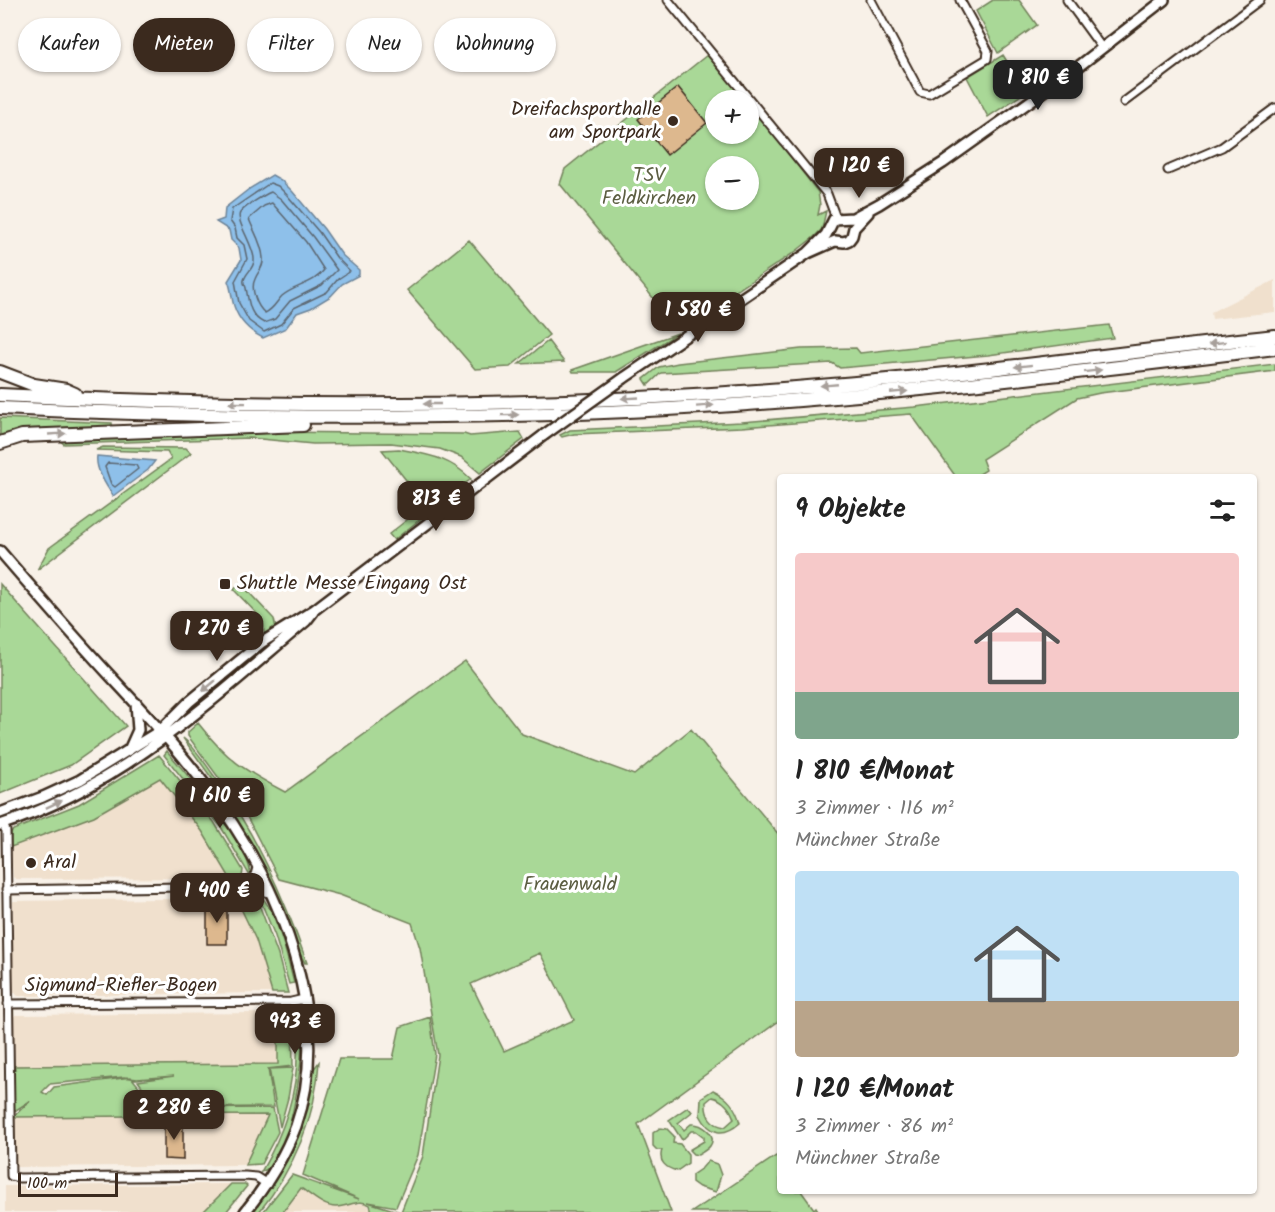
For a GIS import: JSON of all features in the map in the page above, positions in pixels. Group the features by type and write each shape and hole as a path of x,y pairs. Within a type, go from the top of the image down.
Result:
{"highway":[{"path":"0,395 271,404 451,404 672,396 903,379 1275,336"},
{"path":"0,408 205,416 544,414 798,400 1011,381 1275,348"},
{"path":"0,372 22,382 66,390 88,399"},
{"path":"0,443 22,436 310,425 334,417"}],"street":[{"path":"668,0 827,194 836,218"},
{"path":"871,0 920,92 924,95 985,62 989,56 960,0"},
{"path":"1067,0 1102,48"},
{"path":"836,218 847,219 879,204 969,144 1164,0"},
{"path":"1124,102 1260,0"},
{"path":"1168,170 1222,147 1275,108"},
{"path":"828,230 830,237 836,241 841,243 849,240 854,228 879,204"},
{"path":"808,253 836,218"},
{"path":"847,219 854,228"},
{"path":"8,1004 6,831 1,824 47,807 85,789 163,733 189,702 261,643 314,610 544,435 808,253 836,241"},
{"path":"0,551 163,733 222,807 270,893 292,951 304,999 308,1046 304,1092 292,1136 267,1184 245,1212"},
{"path":"129,750 138,730 136,703"},
{"path":"0,813 80,780 129,750 163,733"},
{"path":"240,886 254,878 257,868"},
{"path":"6,890 240,886 270,893"},
{"name":"Sigmund-Riefler-Bogen","path":"267,1184 256,1177 245,1176 19,1178 11,1176 8,1004 291,1002 304,999"}],"shaded area":[{"path":"1275,280 1275,312 1212,319 1211,312"},
{"path":"160,778 202,831 230,878 16,879 13,877 11,847 94,816"},
{"path":"236,898 256,940 272,993 18,996 12,990 13,901"},
{"path":"276,1013 279,1064 13,1066 13,1018 15,1015"},
{"path":"268,1115 245,1165 17,1167 14,1163 13,1117"},
{"path":"231,1184 203,1212 5,1212 5,1186"},
{"path":"301,1188 329,1206 367,1203 372,1212 283,1212"}],"green space":[{"path":"993,0 1019,0 1037,25 998,53 976,11"},
{"name":"TSV Feldkirchen","path":"707,55 737,90 705,90 705,144 759,144 759,117 818,192 820,205 818,215 826,211 822,229 795,252 686,324 676,326 560,184 565,169"},
{"path":"1003,55 1026,92 988,117 967,77"},
{"path":"469,240 549,335 510,367 475,369 407,290"},
{"path":"1109,325 1113,338 988,355 840,368 832,363 661,373 648,385 644,379 659,367 678,363 801,349 856,348 860,353"},
{"path":"678,333 616,372 573,372 572,370"},
{"path":"548,341 564,362 519,364"},
{"path":"1275,364 1275,371 1100,393 1077,398 982,459 986,470 980,474 954,474 911,414 742,427 574,434 562,437 560,435 570,430 742,422 915,407"},
{"path":"0,418 112,423 112,427 25,429 0,435"},
{"path":"268,432 464,434 470,436 520,432 524,439 480,473 461,457 440,449 391,443 313,444 250,438 64,444 60,441"},
{"path":"103,447 186,448 191,453 37,570 49,548 171,459 167,452 96,450"},
{"path":"399,449 446,461 471,479 394,540 389,534 426,505 382,450"},
{"path":"240,583 274,619 276,629 264,634 263,620 234,590"},
{"path":"0,584 126,726 71,765 0,794"},
{"name":"Frauenwald","path":"465,661 522,734 634,775 691,729 777,832 777,1022 638,1124 671,1212 401,1212 423,1156 438,1055 420,948 412,923 340,895 279,879 246,815 188,736 188,732 198,723 227,755 258,777 285,792","holes":["540,953 574,1020 504,1051 471,984"]},
{"path":"183,738 212,773 255,841 278,888 307,963 300,954 267,873 253,847 214,786 213,780"},
{"path":"167,751 217,812 242,850 249,865 250,876 221,827 164,755"},
{"path":"159,755 214,822 243,870 242,877 230,878 202,831 160,778 94,816 11,847 13,830 79,804"},
{"path":"257,892 276,921 294,983 289,984 275,936"},
{"path":"236,898 257,899 278,955 288,993 272,993 256,940"},
{"path":"289,1012 292,1015 293,1066 268,1069 274,1107 166,1108 156,1106 138,1081 174,1076 132,1078 156,1107 166,1109 273,1108 278,1132 261,1164 245,1165 268,1115 13,1117 30,1101 13,1112 13,1069 15,1069 13,1066 278,1064 276,1013","holes":["127,1077 54,1087 47,1095 42,1092 50,1084"]},
{"path":"430,1017 435,1054 418,1155 396,1207 368,1202 400,1212 372,1212 370,1205 362,1202 340,1207 331,1206 301,1188 283,1212 263,1212 292,1175 359,1199 303,1175 339,1059 393,1059 400,1027"},
{"path":"296,1030 302,1035 302,1048 293,1110 280,1151 271,1165 261,1172 278,1139 290,1104 297,1067"},
{"path":"319,1062 313,1103 301,1142 272,1195 259,1212 254,1212 292,1151 307,1106 313,1070"},
{"path":"293,1068 288,1098 280,1127 269,1069"},
{"path":"713,1090 718,1093 731,1103 740,1123 723,1132 708,1127 700,1115 701,1098","holes":["712,1097 720,1100 731,1112 734,1119 725,1127 710,1119 706,1102"]},
{"path":"688,1107 692,1112 678,1123 684,1130 691,1124 699,1125 712,1137 710,1146 698,1155 689,1150 704,1141 704,1137 696,1131 691,1131 682,1140 669,1120"},
{"path":"660,1128 667,1129 674,1136 673,1143 680,1144 688,1154 688,1163 677,1171 664,1164 661,1158 662,1150 657,1150 653,1146 653,1133"},
{"path":"776,1156 777,1194 803,1194 819,1212 692,1212"},
{"path":"708,1161 717,1164 721,1175 716,1192 699,1187 692,1182 692,1175"},
{"path":"231,1184 247,1186 226,1212 203,1212"}],"water":[{"path":"272,175 292,191 324,229 342,255 359,270 359,275 342,284 331,296 297,313 286,328 263,338 245,325 236,311 228,281 241,260 239,248 231,240 229,230 216,222 224,219 225,208"},
{"path":"97,456 155,461 148,470 113,496 100,472"}],"building":[{"name":"Dreifachsporthalle am Sportpark","path":"678,87 705,121 705,125 667,155 638,119"},
{"path":"207,904 227,904 227,944 207,944"},
{"path":"164,1122 183,1122 183,1160 164,1159"}],"place":[{"name":"Dreifachsporthalle am Sportpark","path":"673,121"},
{"name":"Shuttle Messe Eingang Ost","path":"225,584"},
{"name":"Aral","path":"31,863"}]}
